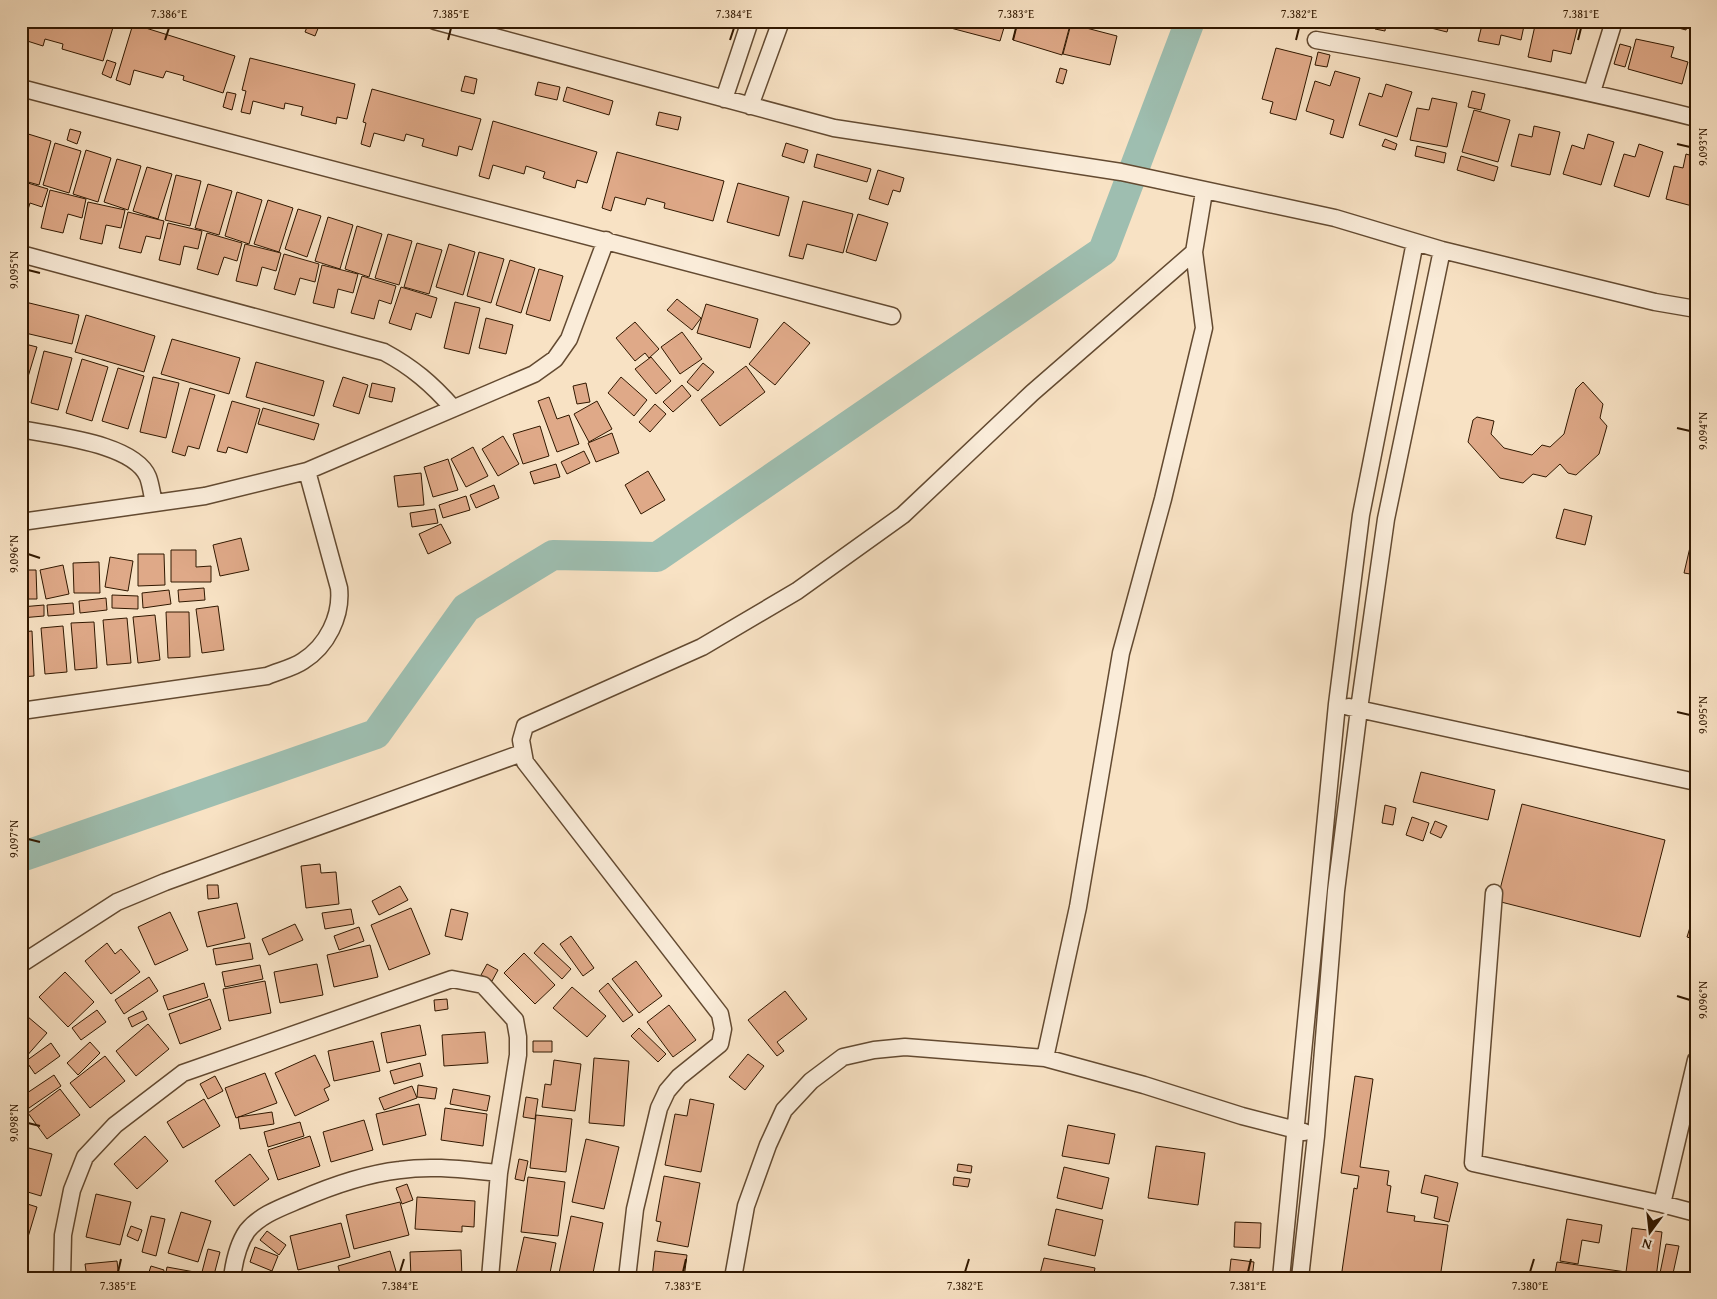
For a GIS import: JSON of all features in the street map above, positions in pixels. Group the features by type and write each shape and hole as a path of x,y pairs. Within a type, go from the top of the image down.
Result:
{"street":[{"path":"435,21 834,128 1121,172 1204,192 1335,218 1442,250 1656,302 1696,309"},
{"path":"724,99 750,21"},
{"path":"750,106 781,21"},
{"path":"1592,92 1614,21"},
{"path":"1316,40 1438,61 1592,92 1696,118"},
{"path":"21,88 892,316"},
{"path":"1045,1058 1078,907 1121,653 1163,499 1204,328 1194,252 1204,192"},
{"path":"21,522 205,496 308,471 534,374 555,359 569,339 606,240"},
{"path":"1281,1278 1321,891 1338,704 1361,515 1415,242"},
{"path":"1300,1278 1316,1136 1336,891 1359,709 1386,519 1442,250"},
{"path":"626,1278 635,1209 660,1108 667,1091 679,1077 720,1044 723,1029 720,1014 525,762 522,753 522,740 525,726 702,647 797,591 904,515 1032,393 1194,252"},
{"path":"21,254 384,352 410,366 431,383 453,408"},
{"path":"21,429 108,447 137,462 148,476 154,503"},
{"path":"21,711 267,676 302,662 318,649 329,634 341,603 339,588 308,471"},
{"path":"1338,704 1696,782"},
{"path":"21,964 117,902 164,882 522,753"},
{"path":"1494,893 1473,1163 1696,1213"},
{"path":"62,1278 63,1235 72,1190 85,1157 115,1126 183,1073 452,979 483,985 515,1020 518,1037 518,1055 499,1173 490,1278"},
{"path":"733,1278 746,1206 768,1145 784,1110 810,1081 843,1057 874,1050 905,1047 1045,1058 1316,1136"},
{"path":"1662,1204 1696,1060"},
{"path":"232,1278 239,1249 246,1232 256,1222 270,1212 331,1187 366,1176 401,1169 449,1168 499,1173"}],"building":[{"path":"21,21 106,21 114,24 103,61 62,49 63,44 45,39 43,46 21,39"},
{"path":"924,21 1006,21 1000,41"},
{"path":"1018,21 1056,21 1070,25 1062,55 1013,40"},
{"path":"1376,21 1386,22 1385,31 1375,29"},
{"path":"1429,21 1450,21 1447,32 1427,27"},
{"path":"1483,21 1525,21 1521,40 1501,35 1499,45 1478,41"},
{"path":"1536,21 1579,22 1571,54 1553,50 1551,62 1528,57"},
{"path":"1652,21 1688,21 1686,30"},
{"path":"309,22 319,26 315,36 305,32"},
{"path":"133,24 235,56 223,93 183,80 184,76 166,71 163,78 134,70 130,85 116,80"},
{"path":"1071,24 1117,36 1110,65 1063,54"},
{"path":"1636,39 1674,47 1671,57 1688,62 1682,84 1628,69"},
{"path":"1620,44 1631,47 1625,67 1614,64"},
{"path":"1276,48 1312,57 1296,120 1270,113 1273,102 1262,99"},
{"path":"1318,52 1330,55 1327,67 1315,65"},
{"path":"250,58 355,84 347,119 337,117 336,124 301,115 303,107 285,103 284,109 253,101 250,114 241,112 246,91 242,90"},
{"path":"107,60 116,63 111,78 102,74"},
{"path":"1060,68 1067,70 1063,84 1056,82"},
{"path":"1335,71 1360,78 1343,138 1330,134 1334,120 1306,111 1315,81 1330,86"},
{"path":"465,76 477,79 474,94 461,91"},
{"path":"538,82 560,87 557,100 535,95"},
{"path":"1386,84 1412,92 1397,137 1359,125 1369,93 1382,97"},
{"path":"567,87 613,101 609,115 563,101"},
{"path":"372,89 481,119 472,150 459,146 457,156 422,146 424,139 406,134 404,141 374,133 370,147 361,144 366,123 363,122"},
{"path":"1472,91 1485,94 1481,110 1468,107"},
{"path":"227,92 236,94 232,110 223,107"},
{"path":"1432,98 1457,103 1447,147 1410,140 1417,108 1429,110"},
{"path":"1474,110 1510,120 1498,162 1462,152"},
{"path":"659,112 681,117 678,130 656,125"},
{"path":"493,121 597,152 587,183 577,180 575,188 543,178 545,172 526,166 524,174 493,165 489,179 479,176"},
{"path":"1534,126 1560,132 1550,175 1511,166 1519,134 1532,137"},
{"path":"70,129 81,132 77,144 67,140"},
{"path":"25,133 51,141 39,185 21,180 21,147"},
{"path":"1588,134 1614,142 1601,185 1563,174 1572,145 1584,149"},
{"path":"1385,139 1397,144 1395,150 1382,146"},
{"path":"55,143 81,151 69,193 43,185"},
{"path":"786,143 808,150 804,163 782,156"},
{"path":"1639,144 1663,152 1649,197 1614,186 1624,154 1635,157"},
{"path":"1417,146 1446,153 1444,163 1415,156"},
{"path":"86,150 111,158 98,202 73,194"},
{"path":"617,152 724,181 713,221 664,208 665,203 647,198 645,205 615,197 611,211 602,208"},
{"path":"817,154 871,169 867,182 814,167"},
{"path":"1686,154 1696,157 1696,207 1666,199 1674,166 1683,168"},
{"path":"1461,156 1498,167 1494,181 1457,170"},
{"path":"117,159 141,166 128,210 104,202"},
{"path":"147,167 172,174 158,219 133,211"},
{"path":"878,170 904,178 900,192 893,190 888,205 869,199"},
{"path":"176,175 201,181 190,226 165,220"},
{"path":"21,181 48,189 42,207 30,203 24,223 21,222"},
{"path":"738,183 789,197 779,236 727,222"},
{"path":"208,184 232,191 219,235 195,228"},
{"path":"50,190 86,199 82,218 68,214 63,233 41,228"},
{"path":"237,192 262,200 249,244 225,236"},
{"path":"268,200 293,208 279,252 254,244"},
{"path":"803,201 853,214 843,253 807,244 803,259 789,256"},
{"path":"88,202 125,210 121,228 106,225 102,244 80,239"},
{"path":"298,209 321,216 307,257 285,249"},
{"path":"128,212 164,221 160,239 146,236 141,253 119,248"},
{"path":"858,214 888,223 876,261 846,252"},
{"path":"328,217 353,225 340,269 315,261"},
{"path":"168,223 202,231 198,249 184,246 180,265 159,260"},
{"path":"357,226 382,234 369,277 345,269"},
{"path":"207,233 242,243 237,261 224,257 218,275 197,269"},
{"path":"388,234 412,241 399,285 375,278"},
{"path":"417,243 442,250 429,294 404,287"},
{"path":"245,244 281,253 276,271 262,267 257,286 236,281"},
{"path":"449,244 475,252 463,295 436,287"},
{"path":"479,252 504,259 491,303 467,296"},
{"path":"284,254 319,264 315,282 300,278 295,295 274,289"},
{"path":"510,260 535,268 521,313 496,305"},
{"path":"322,265 358,274 353,293 338,289 334,308 313,303"},
{"path":"539,269 563,276 550,321 526,314"},
{"path":"362,276 396,286 391,304 379,300 374,319 351,313"},
{"path":"401,287 437,298 431,318 416,313 411,330 389,323"},
{"path":"677,299 701,318 692,330 667,310"},
{"path":"21,301 79,315 72,344 21,332"},
{"path":"455,302 480,308 469,354 444,348"},
{"path":"706,304 758,319 750,348 697,333"},
{"path":"86,315 155,336 144,372 75,352"},
{"path":"486,318 513,325 506,354 479,348"},
{"path":"635,322 659,349 649,358 645,353 635,361 616,338"},
{"path":"784,322 810,343 775,385 749,364"},
{"path":"682,332 702,359 680,374 661,347"},
{"path":"172,339 240,358 229,394 161,374"},
{"path":"21,343 37,347 21,400"},
{"path":"44,351 72,358 58,410 31,403"},
{"path":"651,357 671,381 656,394 635,369"},
{"path":"82,359 108,367 92,421 66,413"},
{"path":"256,362 324,381 314,416 246,397"},
{"path":"703,363 714,372 698,391 687,382"},
{"path":"746,366 765,392 720,426 701,400"},
{"path":"118,368 144,376 128,429 102,421"},
{"path":"153,377 179,383 166,438 140,432"},
{"path":"343,377 368,385 359,414 333,406"},
{"path":"621,377 647,400 634,416 608,393"},
{"path":"1583,382 1603,404 1600,418 1607,426 1599,454 1576,475 1568,473 1560,464 1546,477 1533,474 1523,483 1500,478 1468,442 1473,420 1477,417 1494,421 1491,434 1504,448 1532,455 1542,445 1550,447 1564,434 1576,389"},
{"path":"372,383 395,388 392,402 369,397"},
{"path":"586,383 590,402 577,404 573,386"},
{"path":"682,385 691,396 673,412 663,402"},
{"path":"190,388 215,395 199,449 188,446 185,456 172,452"},
{"path":"549,397 557,419 569,415 579,444 557,452 538,401"},
{"path":"232,401 260,409 247,453 228,447 226,453 217,451"},
{"path":"597,401 612,429 589,442 574,414"},
{"path":"655,404 666,414 650,432 639,422"},
{"path":"263,408 319,424 314,440 258,424"},
{"path":"540,426 549,456 523,464 513,434"},
{"path":"612,433 619,453 596,462 588,443"},
{"path":"503,436 519,464 498,476 482,449"},
{"path":"473,447 488,476 466,487 451,459"},
{"path":"584,451 590,463 567,474 561,462"},
{"path":"1693,456 1696,456 1696,471 1690,469"},
{"path":"448,459 458,490 433,497 424,467"},
{"path":"556,464 560,477 534,484 530,472"},
{"path":"648,471 665,500 641,514 625,485"},
{"path":"421,473 424,505 398,507 394,476"},
{"path":"494,485 499,498 476,508 470,495"},
{"path":"466,496 470,510 443,518 439,505"},
{"path":"435,509 438,523 412,527 410,513"},
{"path":"1564,509 1592,516 1585,545 1556,538"},
{"path":"441,524 451,543 428,554 419,534"},
{"path":"1694,530 1696,530 1696,575 1684,573"},
{"path":"241,538 249,570 220,576 213,545"},
{"path":"171,550 196,550 196,567 211,566 211,582 171,582"},
{"path":"138,554 164,554 165,585 138,586"},
{"path":"110,557 133,561 128,591 105,587"},
{"path":"99,562 100,593 74,593 73,563"},
{"path":"63,565 69,594 46,599 40,570"},
{"path":"21,570 36,570 37,599 21,599"},
{"path":"204,588 205,600 179,602 178,590"},
{"path":"169,590 171,604 143,608 142,593"},
{"path":"112,595 138,596 138,609 112,608"},
{"path":"106,598 107,610 80,613 79,601"},
{"path":"73,603 74,614 48,616 47,605"},
{"path":"44,605 44,616 21,618 21,607"},
{"path":"218,606 224,650 202,653 196,609"},
{"path":"166,612 189,612 190,657 168,658"},
{"path":"155,615 160,660 138,663 133,617"},
{"path":"127,618 131,663 107,665 103,620"},
{"path":"94,622 97,668 75,670 71,623"},
{"path":"63,626 67,672 45,674 41,628"},
{"path":"32,631 34,676 21,677 21,632"},
{"path":"1421,772 1495,790 1488,820 1413,802"},
{"path":"1522,804 1665,840 1640,937 1497,901"},
{"path":"1385,805 1396,808 1393,825 1382,823"},
{"path":"1412,817 1429,823 1423,841 1406,835"},
{"path":"1435,821 1447,826 1441,838 1430,833"},
{"path":"1696,846 1696,862 1692,861"},
{"path":"320,864 321,873 336,872 339,904 306,908 301,866"},
{"path":"207,885 218,885 219,898 208,899"},
{"path":"400,886 408,900 379,915 372,901"},
{"path":"237,903 245,938 207,947 198,912"},
{"path":"411,908 430,954 389,970 371,925"},
{"path":"1696,908 1696,940 1687,937"},
{"path":"351,909 354,924 325,929 322,913"},
{"path":"451,909 468,913 462,940 445,936"},
{"path":"170,912 188,950 155,965 138,927"},
{"path":"295,924 303,940 269,955 262,939"},
{"path":"359,927 364,941 339,950 334,936"},
{"path":"571,936 594,968 583,976 560,944"},
{"path":"107,943 115,954 121,949 140,972 111,994 85,961"},
{"path":"250,943 253,959 216,965 213,949"},
{"path":"543,943 571,969 562,979 534,953"},
{"path":"370,945 378,977 334,987 327,955"},
{"path":"524,953 555,985 535,1004 504,973"},
{"path":"636,961 662,996 639,1013 612,979"},
{"path":"317,964 323,995 280,1003 274,972"},
{"path":"487,964 498,970 492,981 481,975"},
{"path":"260,965 263,979 225,987 222,972"},
{"path":"65,972 94,1002 68,1027 39,997"},
{"path":"149,977 158,991 124,1014 115,1000"},
{"path":"265,981 271,1013 229,1021 223,989"},
{"path":"204,983 208,997 168,1010 163,996"},
{"path":"608,983 633,1015 623,1022 599,991"},
{"path":"572,987 606,1016 587,1037 553,1008"},
{"path":"785,991 807,1019 777,1042 784,1051 777,1056 748,1020"},
{"path":"210,999 221,1029 180,1044 169,1014"},
{"path":"447,999 448,1009 435,1011 434,1000"},
{"path":"669,1005 696,1040 673,1057 647,1022"},
{"path":"97,1010 106,1022 81,1040 72,1028"},
{"path":"21,1011 47,1033 25,1058 21,1055"},
{"path":"143,1011 147,1019 132,1027 128,1018"},
{"path":"148,1024 169,1049 136,1076 116,1051"},
{"path":"420,1025 426,1055 387,1063 381,1033"},
{"path":"639,1028 666,1054 658,1062 631,1036"},
{"path":"485,1032 488,1063 444,1066 442,1035"},
{"path":"373,1041 380,1071 334,1081 328,1051"},
{"path":"533,1041 552,1041 552,1052 533,1052"},
{"path":"90,1042 100,1053 78,1075 67,1063"},
{"path":"51,1043 60,1056 35,1074 26,1061"},
{"path":"748,1054 764,1066 745,1090 729,1077"},
{"path":"315,1055 330,1086 324,1089 329,1100 295,1116 275,1073"},
{"path":"105,1056 125,1081 90,1108 70,1083"},
{"path":"594,1058 629,1061 624,1126 589,1123"},
{"path":"554,1060 581,1064 575,1111 542,1107 545,1084 551,1085"},
{"path":"420,1063 423,1076 394,1084 390,1071"},
{"path":"265,1073 277,1103 236,1118 225,1088"},
{"path":"54,1075 61,1086 29,1108 21,1097"},
{"path":"215,1076 223,1091 208,1099 200,1084"},
{"path":"1355,1076 1373,1079 1360,1167 1389,1171 1387,1185 1391,1186 1387,1212 1415,1216 1414,1221 1448,1225 1440,1278 1341,1278 1354,1188 1357,1189 1359,1176 1341,1173"},
{"path":"418,1085 437,1088 435,1099 417,1097"},
{"path":"412,1086 417,1098 384,1110 379,1098"},
{"path":"60,1089 80,1115 47,1139 28,1113"},
{"path":"453,1089 490,1096 487,1111 450,1104"},
{"path":"526,1097 538,1099 535,1119 523,1117"},
{"path":"204,1099 220,1126 183,1148 167,1122"},
{"path":"690,1099 714,1104 701,1172 665,1165 675,1114 687,1116"},
{"path":"419,1104 426,1135 383,1145 376,1114"},
{"path":"445,1108 487,1114 483,1146 441,1140"},
{"path":"272,1112 274,1124 240,1129 238,1117"},
{"path":"536,1115 572,1119 566,1172 530,1168"},
{"path":"364,1120 373,1150 331,1162 323,1132"},
{"path":"300,1122 304,1136 268,1147 264,1132"},
{"path":"1068,1125 1115,1134 1109,1164 1062,1156"},
{"path":"145,1136 168,1161 137,1189 114,1164"},
{"path":"310,1136 320,1166 278,1180 268,1150"},
{"path":"586,1139 619,1147 604,1209 572,1202"},
{"path":"21,1146 52,1154 41,1196 21,1190"},
{"path":"1156,1146 1205,1153 1198,1205 1148,1198"},
{"path":"250,1154 269,1179 234,1206 215,1181"},
{"path":"519,1159 528,1161 524,1181 515,1179"},
{"path":"958,1164 972,1166 971,1173 957,1171"},
{"path":"1064,1167 1109,1178 1102,1209 1057,1198"},
{"path":"1425,1175 1458,1183 1449,1222 1434,1218 1438,1197 1421,1193"},
{"path":"664,1176 700,1183 688,1247 657,1241 661,1222 656,1221"},
{"path":"528,1177 565,1182 558,1236 521,1232"},
{"path":"954,1177 970,1179 968,1187 953,1185"},
{"path":"407,1184 413,1200 402,1204 396,1188"},
{"path":"96,1194 131,1202 120,1245 86,1237"},
{"path":"417,1197 475,1201 474,1227 462,1226 462,1232 415,1229"},
{"path":"21,1202 37,1207 25,1247 21,1246"},
{"path":"400,1202 409,1235 354,1249 346,1215"},
{"path":"1056,1209 1103,1220 1095,1256 1048,1245"},
{"path":"181,1212 211,1221 198,1262 168,1253"},
{"path":"151,1216 165,1219 156,1256 142,1252"},
{"path":"571,1216 603,1223 592,1278 558,1278"},
{"path":"1567,1219 1602,1225 1599,1243 1582,1240 1578,1264 1560,1261"},
{"path":"1235,1222 1261,1223 1260,1248 1234,1247"},
{"path":"341,1223 350,1257 298,1270 290,1236"},
{"path":"131,1226 142,1230 138,1241 127,1236"},
{"path":"1632,1228 1662,1232 1656,1278 1554,1278 1557,1262 1626,1272"},
{"path":"267,1231 286,1245 279,1255 260,1240"},
{"path":"524,1237 556,1243 549,1278 515,1278"},
{"path":"1666,1244 1679,1246 1672,1278 1659,1278"},
{"path":"255,1247 278,1256 272,1271 250,1262"},
{"path":"21,1248 25,1250 21,1266"},
{"path":"208,1249 220,1252 214,1275 202,1272"},
{"path":"461,1250 462,1278 411,1278 410,1252"},
{"path":"390,1251 398,1278 341,1278 338,1266"},
{"path":"655,1251 687,1255 684,1278 652,1278"},
{"path":"1044,1258 1095,1268 1093,1278 1039,1278"},
{"path":"1231,1259 1254,1262 1252,1278 1229,1278"},
{"path":"117,1261 119,1278 87,1278 85,1264"},
{"path":"151,1266 164,1270 162,1278 147,1278"},
{"path":"167,1267 200,1273 199,1278 165,1278"},
{"path":"264,1273 287,1278 263,1278"}],"waterway":[{"path":"21,857 376,734 466,608 553,555 657,557 1103,251 1190,21"}]}
